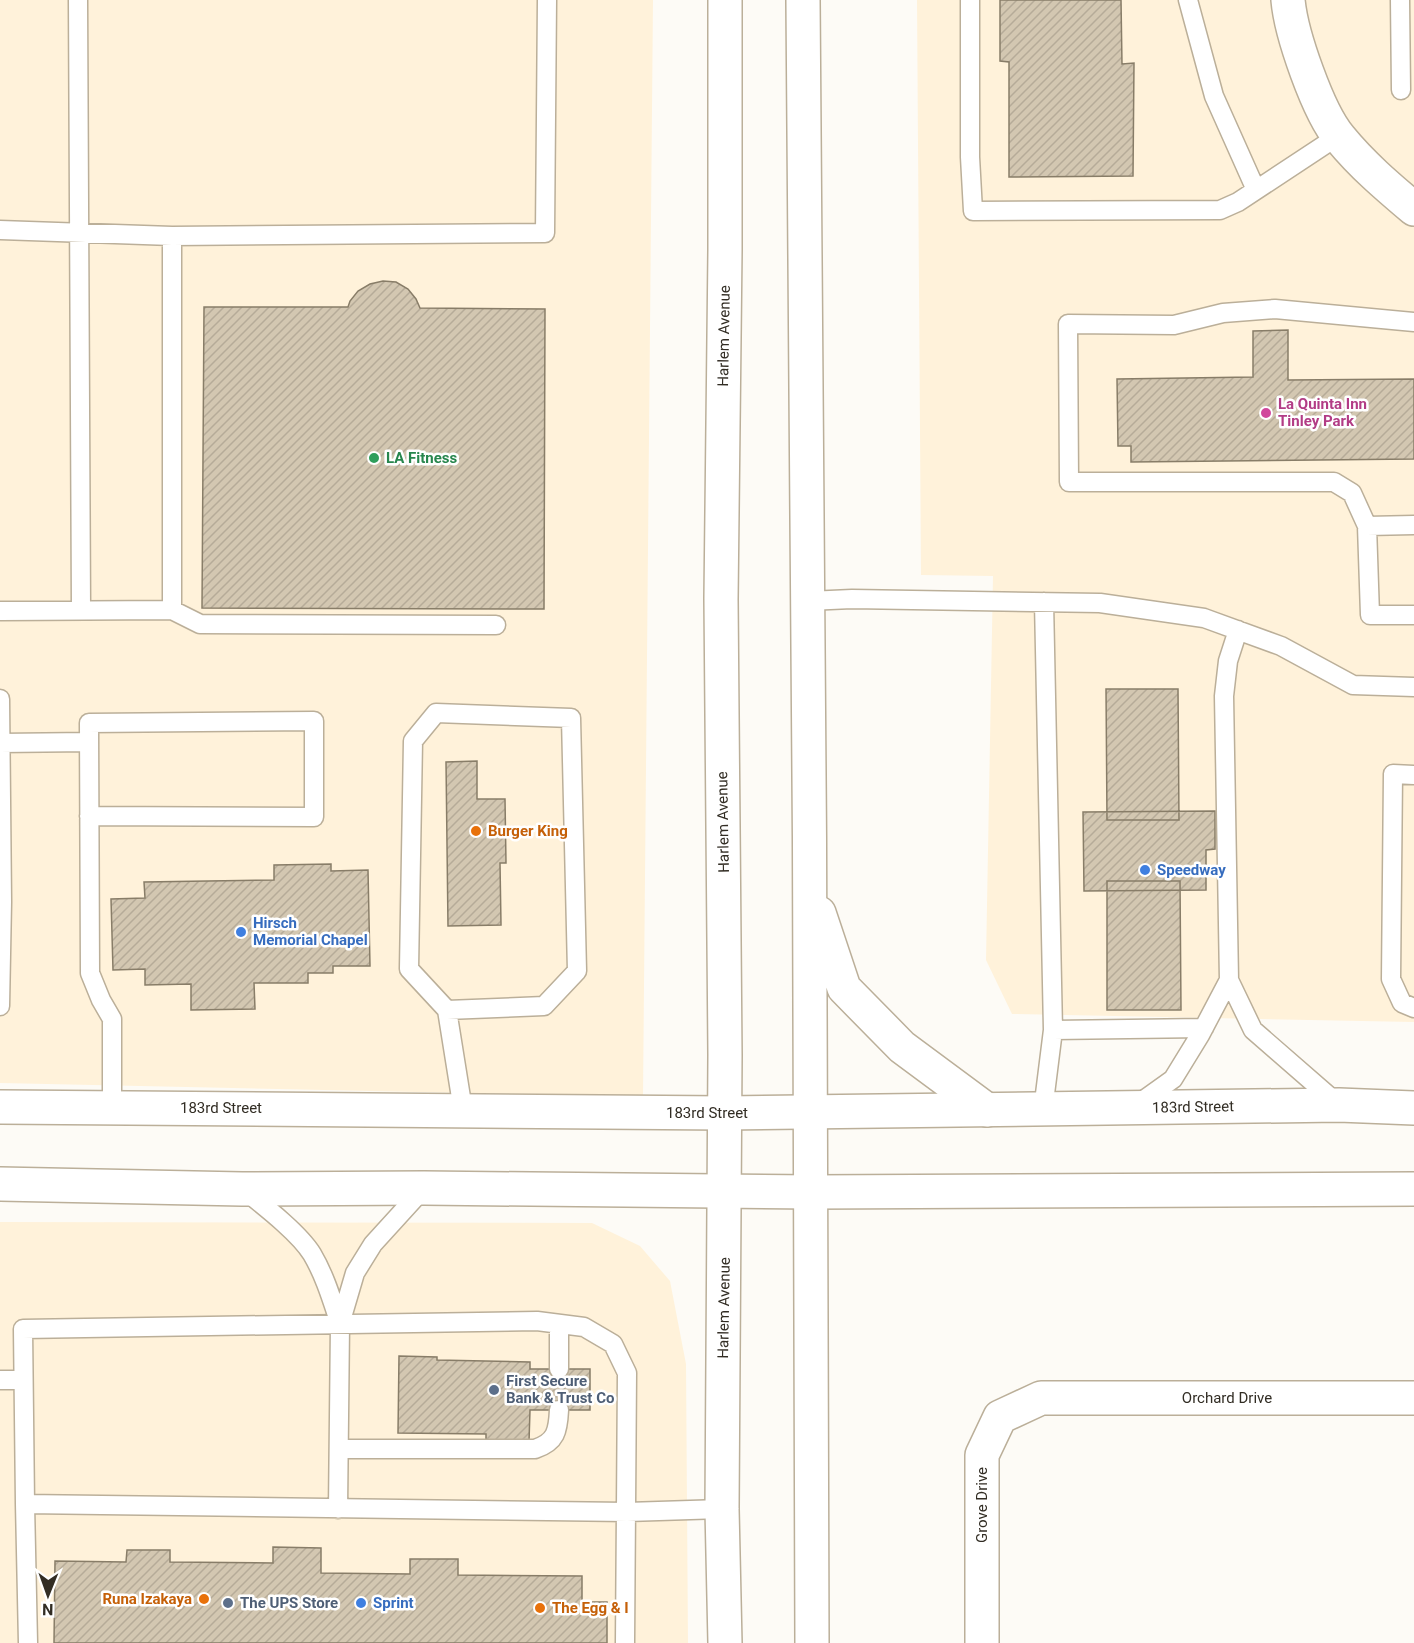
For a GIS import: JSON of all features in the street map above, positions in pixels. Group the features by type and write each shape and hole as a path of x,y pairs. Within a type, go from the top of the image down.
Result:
{"street":[{"name":"Harlem Avenue","path":"725,0 721,599 725,1113 722,1509 725,1643"},
{"path":"803,0 813,1192 812,1643"},
{"path":"1288,0 1289,14 1302,58 1319,100 1338,136 1360,161 1414,209"},
{"path":"809,888 844,988 902,1047 987,1110"},
{"name":"183rd Street","path":"0,1107 725,1113 1339,1105 1414,1108"},
{"path":"0,1184 242,1189 424,1188 813,1192 1414,1189"},
{"name":"Orchard Drive","path":"1041,1398 1414,1398"},
{"name":"Grove Drive","path":"982,1643 982,1455 1000,1417 1041,1398"}],"lane":[{"path":"78,0 81,610"},
{"path":"0,230 172,236 545,233 547,0"},
{"path":"970,0 970,157 973,210 1220,210 1238,202 1338,136"},
{"path":"1188,0 1214,96 1256,190"},
{"path":"1400,0 1401,90"},
{"path":"172,236 172,610"},
{"path":"1414,322 1275,309 1223,313 1174,325 1068,324 1069,482 1334,482 1352,493 1367,526 1370,615 1414,615"},
{"path":"1367,526 1414,525"},
{"path":"808,601 852,599 1100,603 1204,618 1281,646 1353,685 1414,687"},
{"path":"1043,1110 1053,1030 1044,602"},
{"path":"0,611 172,610 200,624 496,625"},
{"path":"1238,630 1228,661 1224,696 1229,980 1253,1030 1339,1105"},
{"path":"0,699 0,1006"},
{"path":"447,1010 544,1006 577,971 571,718 436,713 413,741 409,969 447,1010 463,1110"},
{"path":"89,816 314,817 315,722 88,723 90,973 112,1019 112,1107"},
{"path":"0,743 89,742"},
{"path":"1414,775 1393,774 1391,979 1402,1003 1414,1008"},
{"path":"1133,1108 1173,1078 1204,1028 1229,980"},
{"path":"1053,1030 1204,1028"},
{"path":"338,1509 339,1324 355,1273 373,1244 424,1188"},
{"path":"242,1189 277,1216 311,1252 325,1280 339,1324"},
{"path":"28,1643 23,1329 537,1322 584,1327 613,1344 627,1372 625,1643"},
{"path":"559,1324 559,1369"},
{"path":"0,1380 23,1380"},
{"path":"339,1449 535,1449 548,1445 555,1435 559,1410"},
{"path":"25,1504 627,1512 722,1509"}],"shaded area":[{"path":"0,0 653,0 643,1097 0,1083"},
{"path":"917,0 1414,0 1414,1022 1012,1014 986,960 993,576 921,575"},
{"path":"0,1222 592,1223 640,1246 670,1281 686,1364 688,1643 0,1643"}],"building":[{"path":"1000,0 1121,0 1122,64 1134,63 1133,176 1009,177 1009,62 1000,61"},
{"name":"LA Fitness","path":"383,281 396,282 408,289 420,308 545,309 544,609 202,608 204,307 348,307 358,291 370,284"},
{"name":"La Quinta Inn Tinley Park","path":"1288,330 1288,380 1414,379 1414,459 1131,462 1131,446 1118,446 1117,379 1253,377 1253,331"},
{"path":"1106,689 1178,689 1179,820 1107,820"},
{"name":"Burger King","path":"477,761 477,799 505,799 506,863 500,863 501,925 448,926 446,762"},
{"name":"Speedway","path":"1215,811 1215,849 1206,850 1206,890 1084,891 1083,812"},
{"name":"Hirsch Memorial Chapel","path":"331,864 331,871 368,870 370,966 333,966 333,973 308,973 308,983 254,983 255,1009 191,1010 191,984 145,985 145,969 113,970 111,899 145,898 144,882 274,880 274,865"},
{"path":"1107,881 1180,881 1181,1010 1107,1010"},
{"name":"First Secure Bank & Trust Co","path":"399,1356 437,1357 437,1360 530,1362 530,1369 590,1369 590,1410 530,1410 529,1442 486,1442 486,1434 398,1433"},
{"path":"273,1547 321,1548 321,1573 410,1574 410,1559 458,1559 458,1575 582,1576 582,1602 607,1602 607,1643 54,1643 55,1561 126,1562 127,1550 170,1550 170,1562 273,1563"}],"place":[{"name":"La Quinta Inn Tinley Park","path":"1266,413"},
{"name":"LA Fitness","path":"374,458"},
{"name":"Burger King","path":"476,831"},
{"name":"Speedway","path":"1145,870"},
{"name":"Hirsch Memorial Chapel","path":"241,932"},
{"name":"First Secure Bank & Trust Co","path":"494,1390"},
{"name":"Runa Izakaya","path":"204,1599"},
{"name":"The UPS Store","path":"228,1603"},
{"name":"Sprint","path":"361,1603"},
{"name":"The Egg & I","path":"540,1608"}]}
